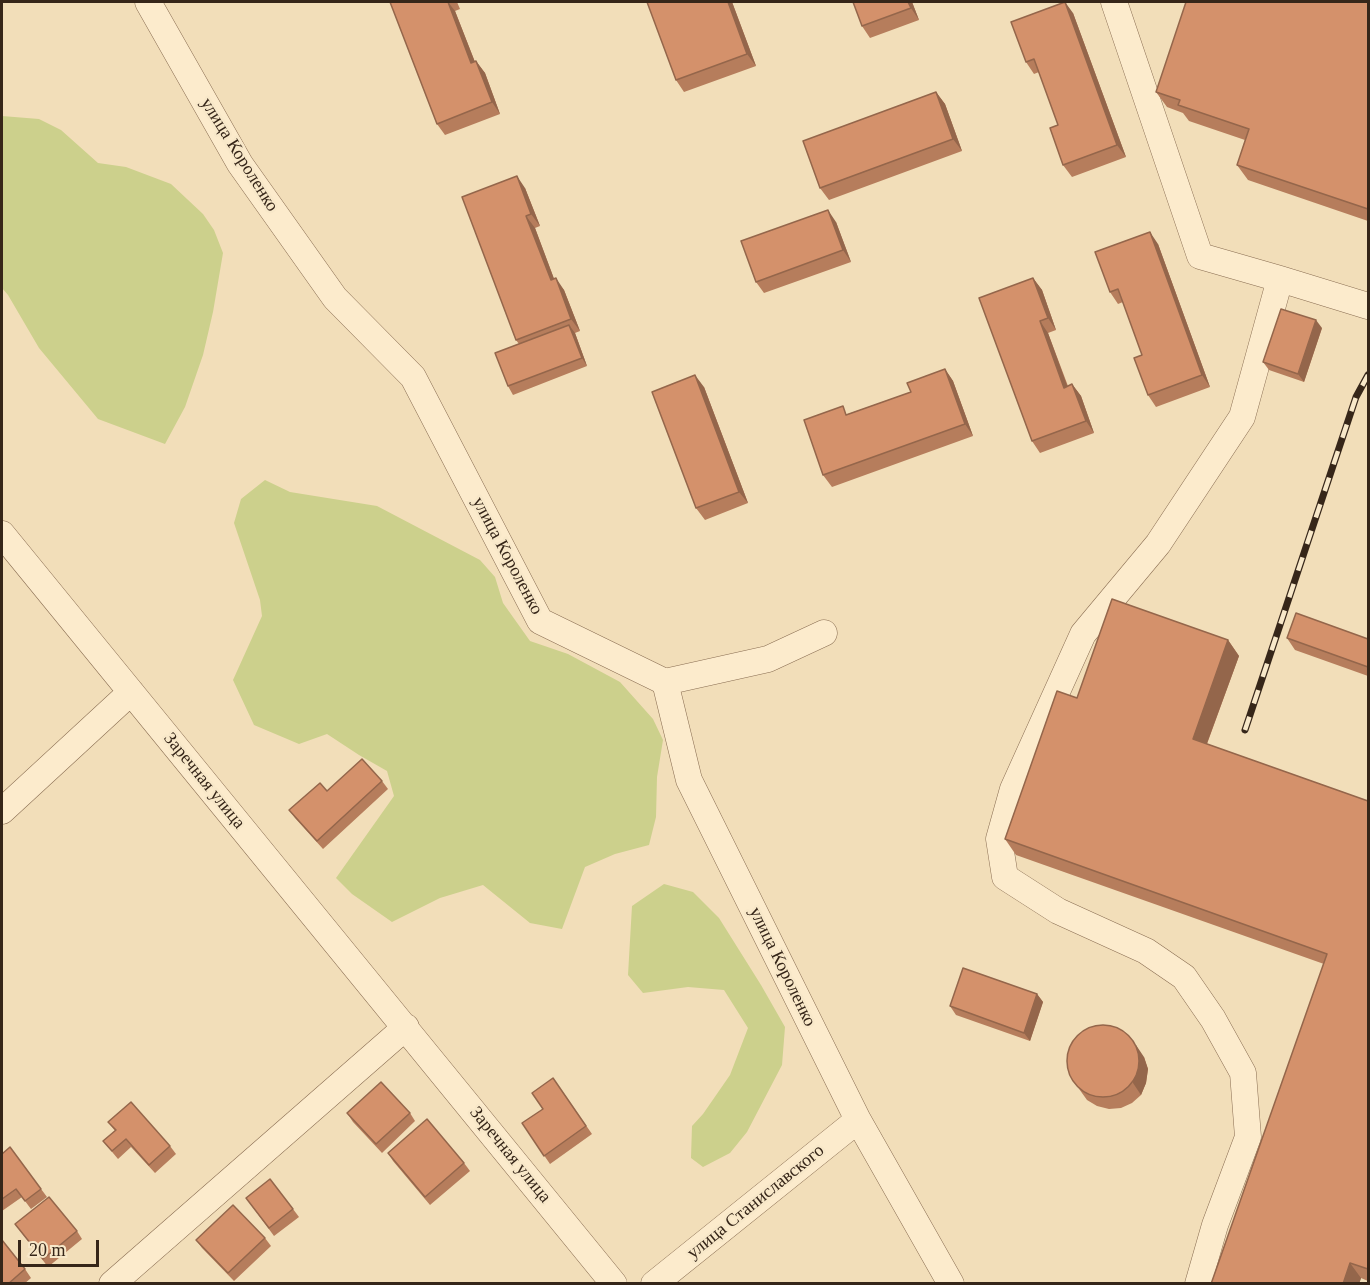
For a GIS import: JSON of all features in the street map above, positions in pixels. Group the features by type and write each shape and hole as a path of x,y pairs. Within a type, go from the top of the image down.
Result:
{"street":[{"name":"улица Короленко","path":"148,2 240,164 335,298 413,377 540,621 665,682 689,780 858,1120 951,1284"},
{"path":"1114,2 1200,256 1368,306"},
{"path":"1198,1284 1215,1225 1248,1137 1243,1073 1213,1019 1184,977 1146,951 1058,911 1005,877 999,839 1013,789 1083,634 1158,544 1242,417 1280,279"},
{"name":"Заречная улица","path":"2,534 614,1284"},
{"path":"665,682 768,659 824,633"},
{"path":"2,811 131,692"},
{"path":"112,1284 406,1028"},
{"name":"улица Станиславского","path":"654,1284 858,1120"}],"green space":[{"path":"2,116 39,119 61,130 98,163 126,167 171,184 203,214 214,230 223,253 213,312 203,355 185,407 165,444 98,419 39,348 2,288"},
{"path":"265,480 290,492 377,506 480,560 495,577 503,603 530,641 568,654 620,682 653,719 663,740 657,777 656,817 649,845 615,854 585,867 562,929 530,923 483,885 440,898 392,922 352,894 336,878 394,796 387,771 327,734 299,744 254,725 233,680 262,616 260,600 234,523 241,499"},
{"path":"664,884 693,892 719,918 785,1027 782,1065 747,1132 730,1153 703,1167 691,1158 692,1126 730,1075 748,1028 724,990 688,987 643,993 628,975 632,906"}],"building":[{"path":"390,2 448,2 471,63 476,61 492,102 437,124"},
{"path":"647,2 728,2 747,54 676,80"},
{"path":"853,2 908,2 911,8 862,26"},
{"path":"1065,2 1117,145 1063,165 1050,128 1058,125 1034,59 1026,62 1011,22"},
{"path":"1186,2 1368,2 1368,209 1237,165 1249,129 1178,105 1180,100 1156,92"},
{"path":"936,92 953,139 820,188 803,141"},
{"path":"517,176 531,214 526,216 551,280 556,278 571,319 516,340 462,197"},
{"path":"828,210 843,250 756,282 741,241"},
{"path":"1150,232 1202,375 1148,395 1134,358 1142,355 1118,289 1110,292 1095,252"},
{"path":"1033,278 1048,318 1040,321 1064,388 1072,384 1086,421 1032,441 979,298"},
{"path":"1281,309 1316,320 1298,374 1263,362"},
{"path":"569,325 582,358 508,386 495,353"},
{"path":"945,369 965,424 823,475 804,420 843,406 846,415 911,392 907,383"},
{"path":"695,375 739,492 696,508 652,392"},
{"path":"1112,599 1228,640 1193,739 1368,801 1368,1269 1350,1263 1343,1284 1211,1284 1327,954 1005,839 1057,691 1077,698"},
{"path":"1296,613 1368,639 1368,667 1287,638"},
{"path":"362,759 382,781 317,841 289,810 320,783 327,791"},
{"path":"963,968 1037,994 1024,1033 950,1006"},
{"path":"1103,1025 1123,1031 1133,1041 1139,1061 1133,1081 1123,1091 1103,1097 1083,1091 1073,1081 1067,1061 1073,1041 1083,1031"},
{"path":"553,1078 586,1126 544,1156 522,1123 543,1109 532,1093"},
{"path":"381,1082 410,1113 376,1144 347,1113"},
{"path":"131,1102 170,1146 149,1165 126,1139 112,1151 103,1141 116,1130 108,1122"},
{"path":"427,1119 464,1163 425,1197 388,1153"},
{"path":"10,1147 41,1189 25,1201 16,1189 2,1199 2,1154"},
{"path":"270,1179 293,1209 269,1228 246,1198"},
{"path":"49,1197 77,1231 43,1259 15,1224"},
{"path":"233,1205 265,1238 228,1273 196,1240"},
{"path":"2,1240 25,1269 8,1284 2,1284"}],"railway":[{"path":"1245,730 1356,397 1368,375"}]}
